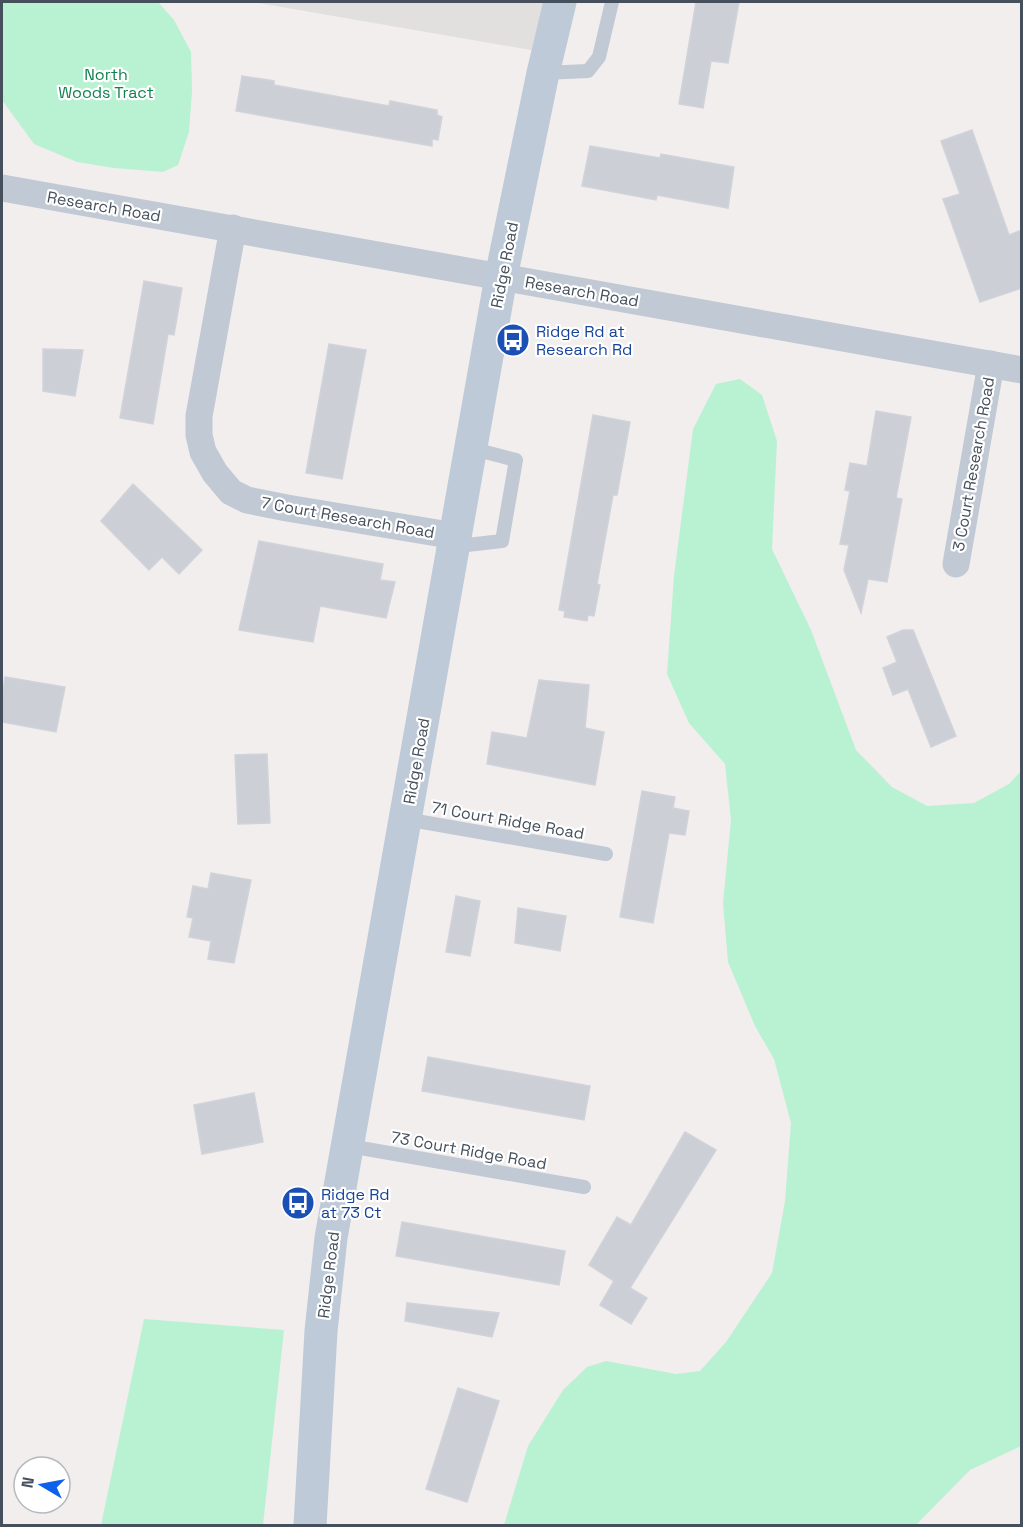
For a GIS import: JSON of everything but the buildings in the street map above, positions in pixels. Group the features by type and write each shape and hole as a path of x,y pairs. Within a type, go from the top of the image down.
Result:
{"street":[{"name":"Ridge Road","path":"310,1526 325,1285 332,1238 501,277 560,2"},
{"name":"Research Road","path":"2,188 1022,370"},
{"name":"7 Court Research Road","path":"234,228 200,416 199,435 203,452 215,473 231,492 247,500 454,539"},
{"name":"3 Court Research Road","path":"956,564 991,364"}],"lane":[{"path":"543,73 588,71 599,57 612,2"},
{"path":"454,539 467,545 502,541 504,530 516,460 470,448"},
{"name":"71 Court Ridge Road","path":"405,819 606,854"},
{"name":"73 Court Ridge Road","path":"349,1146 584,1186"}],"shaded area":[{"path":"253,2 560,2 548,53"}],"green space":[{"name":"North Woods Tract","path":"2,2 158,2 174,20 191,52 192,91 189,132 178,165 163,172 114,168 77,162 34,144 2,100"},
{"path":"740,379 762,395 777,441 772,549 811,630 856,750 892,787 927,806 974,803 1009,784 1021,771 1021,1446 970,1470 916,1525 504,1525 528,1446 563,1390 587,1367 606,1361 676,1374 700,1371 726,1342 772,1273 785,1201 791,1123 774,1059 755,1026 728,962 723,903 731,820 725,764 689,723 667,674 674,576 693,429 716,384"},
{"path":"144,1319 284,1330 263,1525 101,1525"}],"place":[{"name":"Ridge Rd at Research Rd","path":"513,340"},
{"name":"Ridge Rd at 73 Ct","path":"298,1203"}]}
